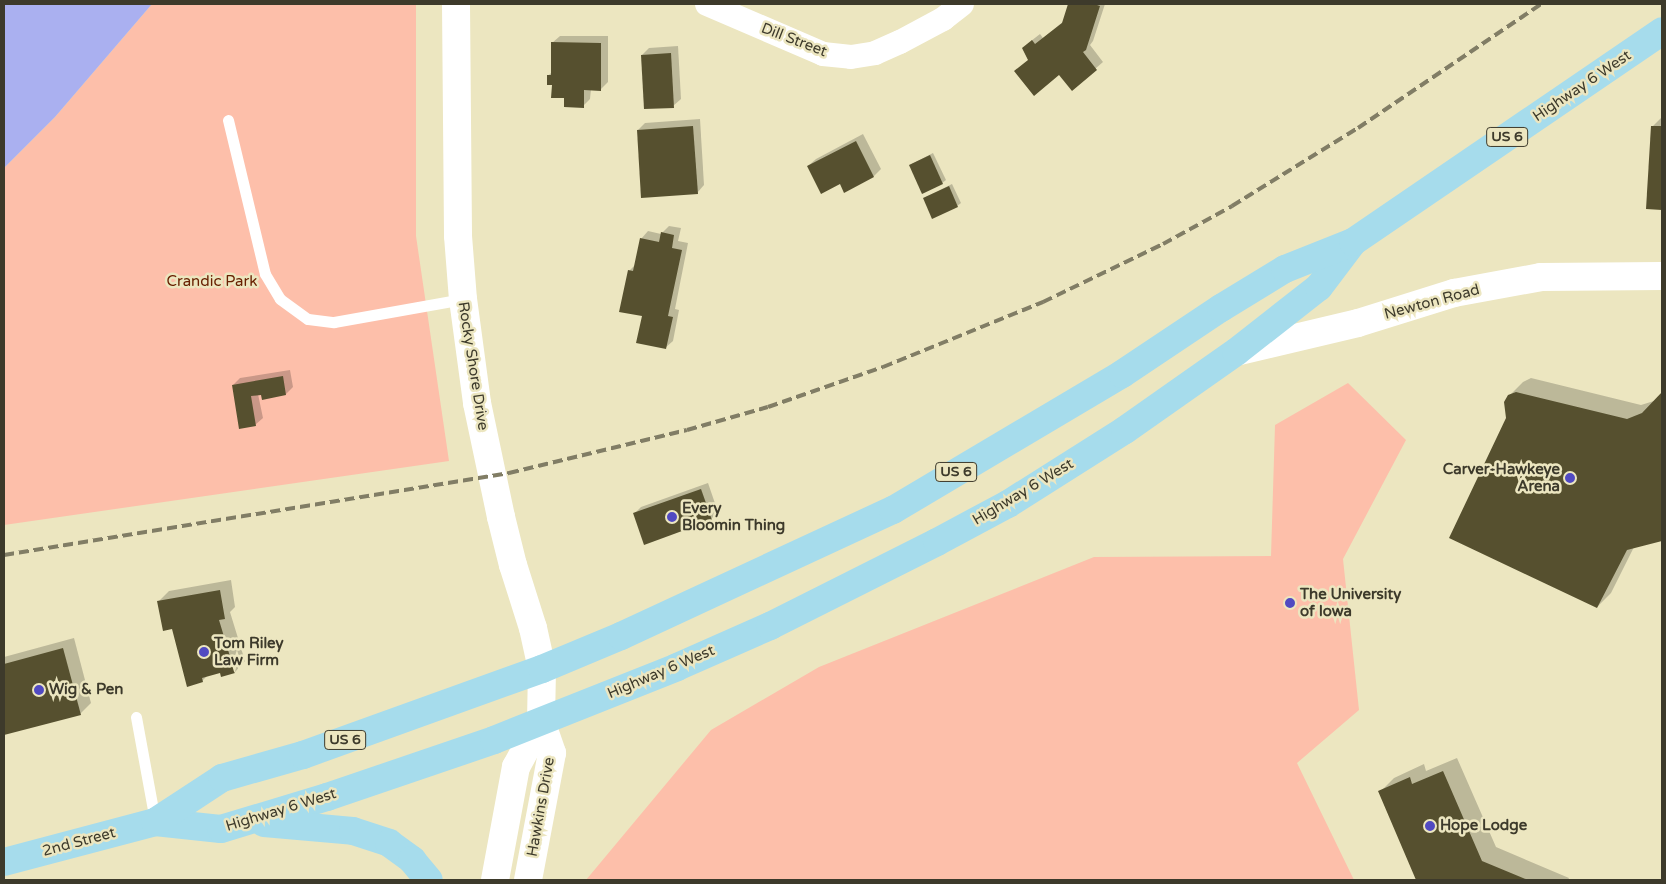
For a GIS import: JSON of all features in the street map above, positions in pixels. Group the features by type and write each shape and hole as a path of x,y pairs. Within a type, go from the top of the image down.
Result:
{"main road":[{"name":"Highway 6 West","path":"155,822 222,778 303,755 542,669 621,636 893,510 1122,374 1221,308 1285,269 1353,242 1662,32"},
{"name":"Highway 6 West","path":"155,822 221,829 327,797 541,721 770,626 1008,504 1117,435 1236,352 1319,287 1353,242"},
{"name":"2nd Street","path":"4,862 155,822"},
{"path":"245,822 318,826 353,831 389,843 412,860 429,880"}],"street":[{"name":"Rocky Shore Drive","path":"456,4 458,236 462,299 477,402 501,517 533,628 542,669 541,721"},
{"name":"Dill Street","path":"706,4 823,54 851,56 875,53 900,42 943,19 962,4"},
{"name":"Newton Road","path":"1236,352 1358,324 1454,293 1541,277 1662,276"},
{"name":"Hawkins Drive","path":"495,880 516,767 541,721"},
{"name":"Hawkins Drive","path":"528,880 552,753 541,721"}],"lane":[{"path":"228,120 265,274 280,299 308,319 334,322 462,299"},
{"path":"136,717 155,822"}],"green space":[{"name":"Crandic Park","path":"152,4 416,4 416,236 449,461 4,525 4,168 55,117"},
{"path":"1348,383 1406,440 1343,559 1359,710 1297,763 1354,880 586,880 711,730 819,667 1094,557 1271,556 1275,425"}],"water":[{"path":"4,4 152,4 55,117 4,168"}],"building":[{"path":"1068,4 1094,4 1100,6 1086,50 1083,52 1097,70 1072,91 1059,75 1034,96 1014,71 1028,60 1022,48 1032,40 1035,44 1062,23"},
{"path":"551,42 601,43 601,91 584,90 584,108 564,107 564,98 551,98 552,85 547,85 547,75 551,75"},
{"path":"671,53 674,108 644,109 641,55"},
{"path":"693,126 698,194 641,198 637,130"},
{"path":"1651,126 1662,126 1662,210 1646,209"},
{"path":"856,141 874,177 844,193 840,184 821,194 807,166"},
{"path":"930,155 943,184 922,194 909,165"},
{"path":"949,186 958,207 932,219 923,198"},
{"path":"661,232 674,235 672,248 682,250 668,316 673,317 666,349 636,343 642,316 619,312 628,270 633,271 640,238 659,242"},
{"path":"283,376 286,395 262,400 261,395 251,396 256,426 239,429 232,385"},
{"name":"Carver-Hawkeye Arena","path":"1516,392 1627,419 1642,413 1662,392 1662,541 1627,550 1597,608 1449,538 1506,418 1504,402 1508,395"},
{"name":"Every Bloomin Thing","path":"701,489 712,520 644,545 633,513"},
{"name":"Tom Riley Law Firm","path":"220,590 225,619 219,620 235,673 221,677 220,673 202,678 203,682 187,687 172,629 163,631 157,601"},
{"name":"Wig & Pen","path":"63,648 81,715 4,735 4,664"},
{"name":"Hope Lodge","path":"1443,771 1482,861 1528,880 1416,880 1378,791 1410,777 1412,784"}],"railway":[{"path":"4,555 509,473 687,430 768,407 883,367 1043,302 1163,244 1232,206 1358,128 1541,4"}],"place":[{"name":"Carver-Hawkeye Arena","path":"1570,478"},
{"name":"Every Bloomin Thing","path":"672,517"},
{"name":"The University of Iowa","path":"1290,603"},
{"name":"Tom Riley Law Firm","path":"204,652"},
{"name":"Wig & Pen","path":"39,690"},
{"name":"Hope Lodge","path":"1430,826"}]}
